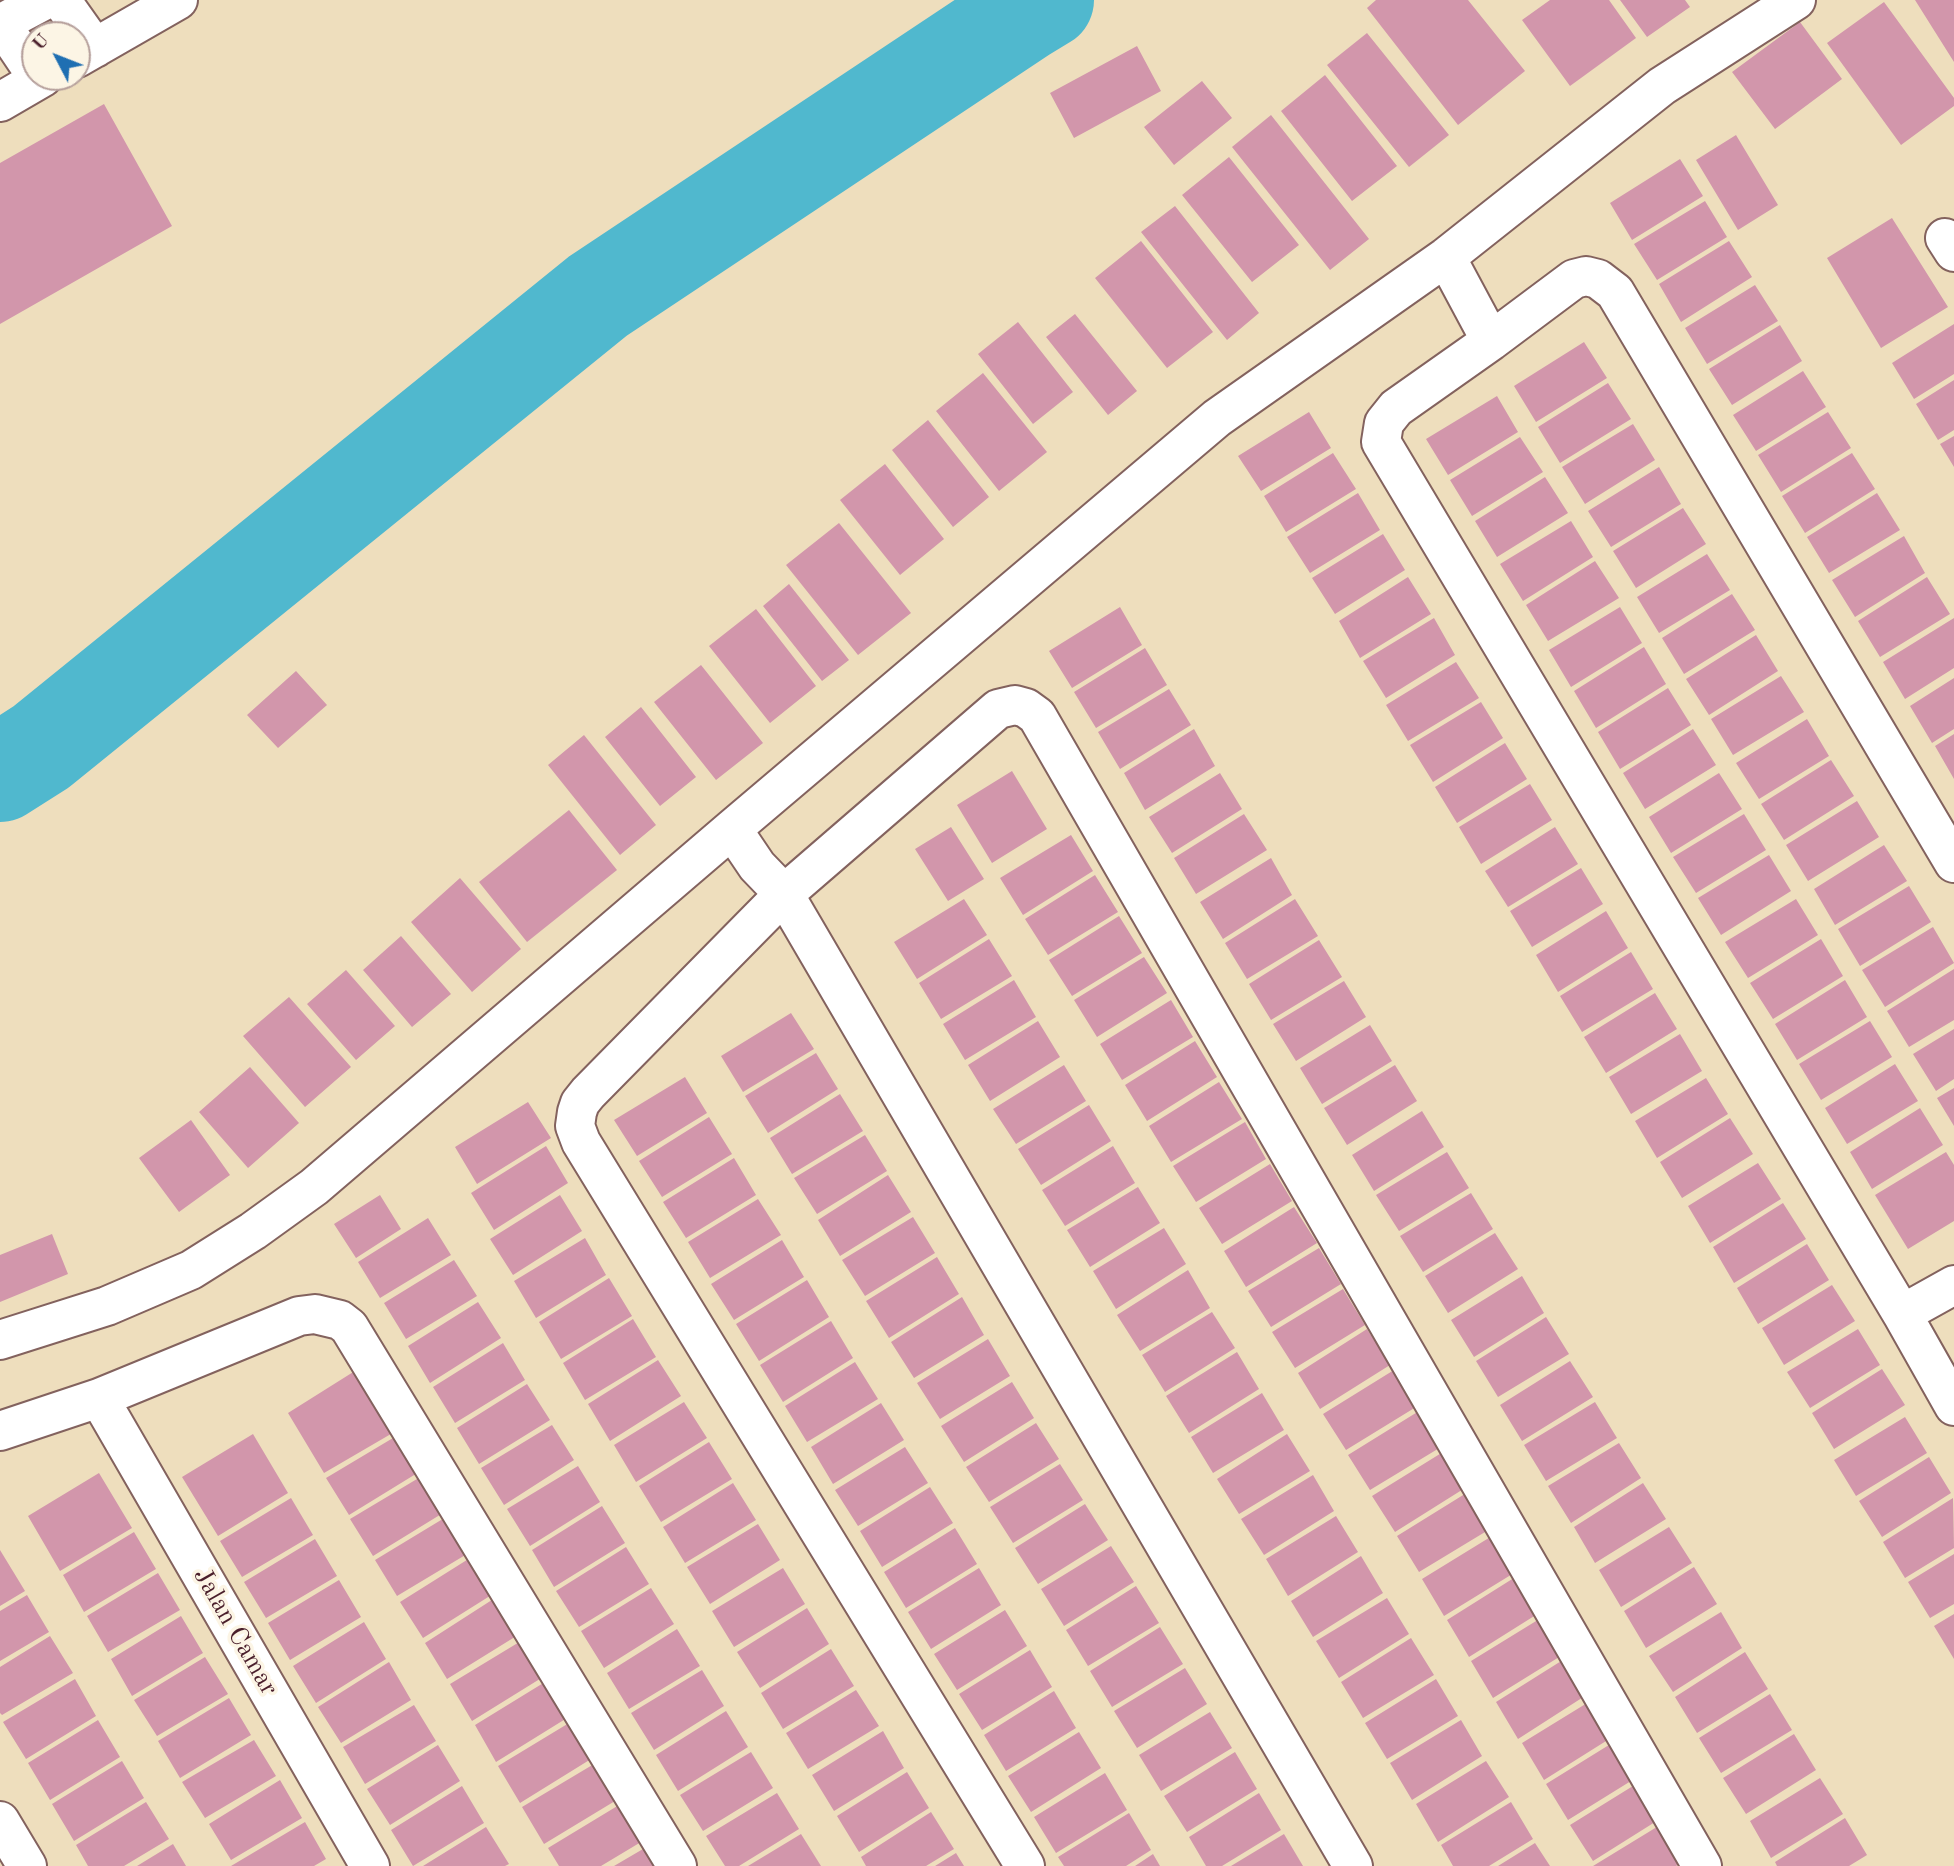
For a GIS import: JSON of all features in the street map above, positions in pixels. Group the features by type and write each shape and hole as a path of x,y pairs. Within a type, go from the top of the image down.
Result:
{"street":[{"path":"21,52 0,23 44,0"},
{"path":"61,0 71,21"},
{"path":"91,50 178,0"},
{"path":"0,1340 107,1306 191,1270 253,1231 314,1187 1217,418 1446,257 1662,86 1796,0"},
{"path":"0,102 21,89"},
{"path":"1446,257 1491,341"},
{"path":"1954,863 1615,292 1598,279 1586,276 1574,278 1396,408 1384,423 1381,442 1902,1314 1954,1406"},
{"path":"1025,1866 589,1154 576,1125 580,1103 588,1093 784,894 998,709 1015,705 1038,716 1702,1866"},
{"path":"732,829 757,866 784,894 1353,1866"},
{"path":"1902,1314 1954,1284"},
{"path":"0,1430 99,1398 299,1316 314,1314 341,1320 349,1327 677,1866"},
{"name":"Jalan Camar","path":"99,1398 370,1866"},
{"path":"0,1821 27,1866"}],"building":[{"path":"1376,0 1468,0 1525,71 1458,125 1367,8"},
{"path":"1550,0 1609,0 1636,38 1570,86 1522,20"},
{"path":"1620,0 1685,0 1690,7 1647,37"},
{"path":"1915,0 1954,0 1954,62"},
{"path":"1884,2 1954,98 1954,106 1901,145 1827,43"},
{"path":"1800,22 1842,79 1775,129 1732,72"},
{"path":"1367,33 1449,135 1409,167 1327,65"},
{"path":"1137,46 1161,91 1074,138 1050,93"},
{"path":"1325,75 1397,166 1352,201 1281,111"},
{"path":"1202,81 1232,118 1174,165 1144,127"},
{"path":"104,104 172,226 0,324 0,163"},
{"path":"1271,115 1369,239 1330,270 1232,147"},
{"path":"1736,135 1778,205 1738,230 1696,160"},
{"path":"1229,157 1299,245 1252,282 1182,195"},
{"path":"1680,159 1703,196 1632,240 1610,203"},
{"path":"1705,201 1727,237 1657,280 1634,244"},
{"path":"1175,206 1259,313 1227,340 1141,232"},
{"path":"1892,218 1948,307 1881,348 1827,258"},
{"path":"1141,241 1213,332 1167,368 1095,278"},
{"path":"1729,241 1752,277 1681,322 1659,284"},
{"path":"1755,285 1778,321 1707,364 1685,328"},
{"path":"1075,314 1137,391 1108,415 1046,337"},
{"path":"1018,322 1073,392 1033,424 978,354"},
{"path":"1954,324 1954,374 1914,399 1892,363"},
{"path":"1780,325 1802,361 1732,405 1709,369"},
{"path":"1584,342 1607,378 1536,422 1514,386"},
{"path":"1803,371 1826,407 1756,451 1733,415"},
{"path":"983,373 1047,452 999,491 936,411"},
{"path":"1954,380 1954,430 1938,440 1916,404"},
{"path":"1608,383 1631,419 1560,463 1538,427"},
{"path":"1497,396 1518,432 1448,475 1426,439"},
{"path":"1309,412 1331,448 1261,491 1238,456"},
{"path":"1828,412 1851,448 1781,492 1758,455"},
{"path":"928,420 989,497 953,527 892,450"},
{"path":"1633,424 1655,460 1585,504 1562,467"},
{"path":"1954,436 1954,467 1940,444"},
{"path":"1520,437 1543,472 1472,516 1450,480"},
{"path":"1333,453 1356,489 1286,532 1264,496"},
{"path":"1852,453 1875,489 1805,533 1782,496"},
{"path":"885,464 944,539 900,575 840,500"},
{"path":"1659,467 1681,504 1611,547 1588,511"},
{"path":"1545,477 1568,513 1497,557 1475,521"},
{"path":"1358,493 1380,530 1310,573 1287,537"},
{"path":"1877,493 1900,530 1829,573 1807,537"},
{"path":"1683,508 1706,544 1636,588 1613,551"},
{"path":"1571,521 1593,557 1523,601 1500,564"},
{"path":"839,523 911,613 858,655 786,565"},
{"path":"1383,534 1405,570 1335,614 1312,578"},
{"path":"1904,536 1925,573 1855,617 1832,580"},
{"path":"1707,554 1730,590 1659,633 1637,597"},
{"path":"1595,561 1619,598 1548,641 1526,605"},
{"path":"1408,577 1431,614 1360,658 1339,621"},
{"path":"1927,577 1950,614 1880,657 1858,621"},
{"path":"789,584 849,660 822,681 763,606"},
{"path":"1732,594 1755,630 1684,674 1662,638"},
{"path":"1120,607 1142,645 1072,688 1049,651"},
{"path":"1620,607 1642,643 1571,687 1549,650"},
{"path":"756,609 816,686 770,723 709,646"},
{"path":"1434,618 1455,655 1386,698 1363,661"},
{"path":"1954,618 1954,668 1905,699 1883,662"},
{"path":"1756,635 1778,671 1709,715 1686,679"},
{"path":"1644,647 1666,684 1596,728 1574,691"},
{"path":"1145,648 1167,685 1096,728 1074,692"},
{"path":"1456,662 1479,698 1408,741 1386,705"},
{"path":"701,665 763,743 716,780 654,702"},
{"path":"296,671 327,705 278,748 247,715"},
{"path":"1781,676 1804,712 1733,755 1711,719"},
{"path":"1954,678 1954,729 1932,743 1910,706"},
{"path":"1668,688 1691,725 1620,769 1598,732"},
{"path":"1169,689 1191,725 1120,769 1098,732"},
{"path":"1481,702 1503,738 1433,782 1410,745"},
{"path":"641,707 696,777 660,806 605,737"},
{"path":"1807,719 1829,756 1759,799 1736,763"},
{"path":"1194,729 1215,766 1145,810 1124,773"},
{"path":"1693,729 1716,765 1645,809 1623,773"},
{"path":"1954,734 1954,779 1935,746"},
{"path":"584,735 656,825 620,855 548,765"},
{"path":"1505,743 1527,779 1457,823 1435,787"},
{"path":"1831,760 1854,796 1784,840 1761,804"},
{"path":"1012,771 1047,829 992,863 957,805"},
{"path":"1220,773 1242,809 1172,853 1149,817"},
{"path":"1719,773 1742,809 1671,853 1649,817"},
{"path":"1530,784 1552,820 1481,864 1459,827"},
{"path":"1857,801 1879,837 1808,881 1786,845"},
{"path":"569,810 617,870 527,942 479,882"},
{"path":"1244,814 1267,850 1196,894 1174,858"},
{"path":"1744,814 1766,850 1696,893 1673,857"},
{"path":"951,827 984,879 948,901 915,849"},
{"path":"1555,827 1578,864 1508,907 1485,871"},
{"path":"1071,835 1093,871 1023,915 1000,878"},
{"path":"1884,845 1907,881 1835,925 1814,889"},
{"path":"1769,855 1791,891 1721,935 1698,898"},
{"path":"1271,858 1292,895 1223,939 1200,902"},
{"path":"1581,868 1603,904 1532,947 1510,911"},
{"path":"1095,875 1118,912 1048,955 1025,919"},
{"path":"460,878 521,949 472,992 411,922"},
{"path":"1909,886 1931,922 1860,966 1838,929"},
{"path":"964,899 987,935 917,979 894,942"},
{"path":"1295,899 1318,936 1247,979 1225,943"},
{"path":"1796,899 1818,935 1748,978 1725,942"},
{"path":"1606,911 1628,948 1558,992 1536,955"},
{"path":"1119,916 1142,953 1072,996 1049,960"},
{"path":"1933,927 1954,963 1885,1007 1862,970"},
{"path":"401,936 451,994 412,1027 363,970"},
{"path":"989,939 1012,976 941,1019 919,983"},
{"path":"1821,939 1843,976 1773,1019 1750,983"},
{"path":"1319,940 1342,977 1271,1020 1249,984"},
{"path":"1631,952 1653,989 1582,1032 1560,996"},
{"path":"1144,957 1167,993 1097,1037 1074,1000"},
{"path":"1954,969 1954,1020 1909,1047 1887,1011"},
{"path":"346,970 395,1026 356,1060 307,1004"},
{"path":"1014,980 1036,1017 965,1060 943,1024"},
{"path":"1845,980 1867,1017 1797,1060 1775,1024"},
{"path":"1344,981 1366,1017 1296,1061 1273,1024"},
{"path":"1655,993 1677,1029 1606,1073 1584,1037"},
{"path":"289,997 351,1067 305,1107 243,1036"},
{"path":"1171,1000 1193,1037 1122,1080 1100,1044"},
{"path":"791,1013 814,1049 743,1092 721,1056"},
{"path":"1038,1021 1060,1057 990,1101 968,1065"},
{"path":"1870,1021 1892,1057 1821,1100 1799,1064"},
{"path":"1370,1025 1392,1061 1322,1104 1300,1068"},
{"path":"1954,1029 1954,1079 1936,1091 1913,1054"},
{"path":"1680,1034 1702,1071 1631,1114 1609,1077"},
{"path":"1195,1041 1217,1077 1147,1121 1125,1085"},
{"path":"816,1053 838,1089 768,1133 745,1096"},
{"path":"1895,1064 1918,1101 1847,1144 1825,1108"},
{"path":"1064,1065 1086,1101 1016,1144 993,1109"},
{"path":"1395,1065 1417,1101 1347,1145 1324,1108"},
{"path":"250,1067 299,1123 248,1168 199,1112"},
{"path":"685,1077 707,1113 637,1156 614,1120"},
{"path":"1706,1078 1728,1114 1657,1158 1635,1121"},
{"path":"1219,1082 1242,1119 1171,1162 1149,1126"},
{"path":"1954,1088 1954,1126 1937,1098"},
{"path":"840,1094 863,1131 792,1174 770,1138"},
{"path":"528,1102 551,1138 477,1184 455,1147"},
{"path":"1089,1105 1111,1141 1041,1185 1018,1149"},
{"path":"1920,1108 1943,1145 1872,1189 1850,1152"},
{"path":"1422,1111 1444,1147 1374,1191 1352,1155"},
{"path":"709,1117 732,1154 662,1197 639,1161"},
{"path":"1730,1118 1753,1154 1682,1198 1660,1162"},
{"path":"191,1120 230,1175 179,1212 139,1158"},
{"path":"1245,1122 1266,1159 1196,1202 1173,1166"},
{"path":"865,1135 887,1171 817,1214 794,1178"},
{"path":"546,1146 568,1183 494,1230 471,1193"},
{"path":"1113,1146 1135,1183 1065,1226 1042,1190"},
{"path":"1447,1152 1469,1188 1399,1231 1376,1195"},
{"path":"1946,1152 1954,1165 1954,1221 1908,1249 1875,1195"},
{"path":"734,1158 756,1195 686,1238 663,1202"},
{"path":"1758,1163 1781,1199 1710,1243 1688,1206"},
{"path":"1270,1164 1292,1201 1222,1244 1199,1208"},
{"path":"888,1175 911,1212 840,1256 818,1220"},
{"path":"1138,1187 1160,1223 1090,1267 1067,1230"},
{"path":"1471,1193 1493,1229 1423,1272 1400,1236"},
{"path":"380,1195 401,1229 356,1258 334,1224"},
{"path":"560,1195 582,1231 513,1275 490,1239"},
{"path":"758,1199 781,1235 710,1278 688,1242"},
{"path":"1783,1203 1806,1239 1734,1283 1713,1247"},
{"path":"1294,1207 1317,1243 1246,1287 1224,1251"},
{"path":"913,1217 935,1253 865,1296 842,1260"},
{"path":"428,1218 451,1255 380,1298 358,1262"},
{"path":"1164,1228 1186,1264 1116,1309 1093,1271"},
{"path":"1495,1233 1518,1269 1448,1313 1425,1276"},
{"path":"52,1234 68,1274 0,1302 0,1255"},
{"path":"585,1238 606,1275 536,1318 514,1281"},
{"path":"782,1240 804,1277 734,1320 711,1284"},
{"path":"1807,1244 1829,1280 1758,1324 1737,1288"},
{"path":"1319,1248 1341,1284 1271,1327 1248,1291"},
{"path":"937,1257 959,1294 889,1338 866,1301"},
{"path":"454,1260 477,1296 406,1339 384,1303"},
{"path":"1188,1270 1210,1308 1140,1351 1117,1315"},
{"path":"1522,1276 1544,1313 1474,1357 1451,1320"},
{"path":"609,1278 632,1316 561,1359 539,1322"},
{"path":"807,1280 829,1317 759,1361 736,1324"},
{"path":"1832,1285 1855,1321 1784,1365 1762,1328"},
{"path":"1343,1289 1365,1325 1295,1368 1272,1332"},
{"path":"962,1297 984,1335 914,1378 891,1342"},
{"path":"478,1302 501,1338 430,1383 408,1346"},
{"path":"1212,1312 1235,1348 1165,1392 1142,1355"},
{"path":"1546,1317 1569,1354 1498,1397 1476,1361"},
{"path":"633,1319 656,1357 585,1400 563,1363"},
{"path":"831,1321 853,1358 783,1402 760,1365"},
{"path":"1367,1329 1390,1365 1320,1409 1298,1373"},
{"path":"1858,1329 1880,1365 1810,1408 1787,1372"},
{"path":"988,1339 1010,1376 940,1419 917,1383"},
{"path":"503,1343 525,1380 455,1423 433,1387"},
{"path":"1237,1352 1259,1389 1189,1433 1166,1396"},
{"path":"658,1360 681,1396 610,1441 588,1404"},
{"path":"1570,1361 1593,1397 1522,1441 1500,1405"},
{"path":"855,1362 878,1399 807,1442 785,1406"},
{"path":"358,1369 396,1431 324,1473 288,1413"},
{"path":"1882,1369 1905,1405 1834,1449 1812,1413"},
{"path":"1394,1370 1416,1407 1346,1450 1323,1414"},
{"path":"1012,1382 1034,1418 964,1462 941,1426"},
{"path":"527,1384 550,1420 479,1464 457,1428"},
{"path":"1262,1393 1284,1430 1213,1473 1191,1437"},
{"path":"684,1402 707,1438 636,1482 614,1445"},
{"path":"1595,1402 1617,1438 1546,1481 1524,1445"},
{"path":"881,1403 904,1440 833,1484 811,1447"},
{"path":"1419,1411 1441,1447 1370,1490 1348,1455"},
{"path":"1905,1417 1927,1453 1856,1496 1834,1460"},
{"path":"1036,1423 1059,1459 989,1502 966,1467"},
{"path":"552,1425 574,1460 504,1505 481,1468"},
{"path":"253,1434 288,1493 218,1536 182,1477"},
{"path":"1287,1434 1310,1471 1239,1514 1217,1479"},
{"path":"398,1435 419,1472 349,1515 326,1478"},
{"path":"709,1442 732,1479 661,1522 639,1486"},
{"path":"1619,1443 1641,1478 1571,1523 1548,1486"},
{"path":"905,1447 928,1483 858,1526 835,1490"},
{"path":"1443,1452 1465,1488 1395,1532 1372,1496"},
{"path":"1929,1457 1951,1493 1882,1537 1859,1501"},
{"path":"1060,1464 1083,1500 1013,1543 990,1507"},
{"path":"578,1466 600,1502 530,1546 507,1509"},
{"path":"99,1473 132,1528 60,1571 28,1516"},
{"path":"1313,1475 1334,1511 1264,1555 1241,1519"},
{"path":"422,1476 443,1513 373,1556 350,1519"},
{"path":"733,1483 756,1520 685,1563 663,1527"},
{"path":"1643,1483 1666,1519 1595,1563 1574,1527"},
{"path":"930,1487 953,1523 882,1567 860,1531"},
{"path":"1468,1492 1490,1529 1419,1572 1397,1536"},
{"path":"291,1498 313,1535 242,1577 220,1541"},
{"path":"1953,1498 1954,1548 1905,1578 1883,1542"},
{"path":"1085,1504 1108,1540 1038,1584 1015,1548"},
{"path":"602,1506 625,1543 554,1587 532,1550"},
{"path":"1336,1516 1358,1552 1288,1596 1266,1559"},
{"path":"446,1517 467,1554 397,1596 375,1560"},
{"path":"758,1524 780,1560 710,1604 687,1567"},
{"path":"1669,1527 1692,1563 1621,1607 1599,1570"},
{"path":"955,1528 977,1564 906,1608 884,1572"},
{"path":"134,1532 156,1569 84,1612 63,1575"},
{"path":"1492,1536 1514,1573 1444,1616 1422,1579"},
{"path":"315,1539 337,1576 266,1618 244,1582"},
{"path":"1111,1546 1134,1582 1064,1626 1041,1589"},
{"path":"626,1547 649,1584 579,1627 556,1591"},
{"path":"0,1550 25,1591 0,1606"},
{"path":"1954,1554 1954,1604 1930,1618 1908,1582"},
{"path":"1361,1556 1383,1593 1313,1637 1291,1601"},
{"path":"470,1558 493,1594 423,1638 400,1602"},
{"path":"1694,1567 1717,1604 1646,1648 1624,1611"},
{"path":"783,1568 805,1604 734,1647 712,1611"},
{"path":"979,1568 1001,1605 931,1649 908,1612"},
{"path":"158,1573 180,1610 108,1652 87,1616"},
{"path":"1517,1576 1539,1613 1469,1657 1447,1620"},
{"path":"339,1580 361,1617 290,1660 268,1623"},
{"path":"1136,1586 1159,1623 1088,1666 1066,1630"},
{"path":"651,1588 674,1624 604,1668 581,1631"},
{"path":"27,1595 49,1632 0,1661 0,1611"},
{"path":"495,1598 518,1635 447,1679 425,1643"},
{"path":"1387,1598 1409,1634 1339,1678 1316,1641"},
{"path":"807,1608 829,1644 760,1688 737,1652"},
{"path":"1005,1610 1027,1646 957,1690 934,1654"},
{"path":"1721,1612 1742,1648 1673,1692 1649,1656"},
{"path":"1954,1614 1954,1659 1934,1626"},
{"path":"181,1616 203,1653 132,1696 111,1659"},
{"path":"1541,1618 1564,1654 1493,1698 1471,1661"},
{"path":"364,1622 386,1659 316,1703 293,1666"},
{"path":"1160,1627 1183,1664 1112,1707 1090,1671"},
{"path":"677,1629 700,1666 629,1709 607,1673"},
{"path":"50,1636 73,1673 2,1715 0,1667"},
{"path":"1411,1638 1434,1675 1363,1718 1341,1682"},
{"path":"521,1641 543,1677 472,1721 450,1684"},
{"path":"831,1649 854,1686 783,1729 761,1693"},
{"path":"1030,1650 1052,1687 982,1730 959,1694"},
{"path":"1745,1652 1768,1689 1697,1733 1675,1697"},
{"path":"205,1657 228,1694 157,1736 134,1700"},
{"path":"1566,1658 1588,1694 1518,1739 1496,1702"},
{"path":"389,1662 411,1700 341,1743 318,1707"},
{"path":"1185,1668 1207,1704 1137,1748 1114,1711"},
{"path":"702,1670 724,1706 654,1750 631,1713"},
{"path":"75,1679 96,1716 26,1759 3,1722"},
{"path":"1436,1679 1458,1716 1387,1759 1365,1723"},
{"path":"545,1682 567,1718 496,1762 475,1725"},
{"path":"856,1690 879,1726 808,1769 786,1733"},
{"path":"1054,1691 1076,1728 1006,1771 984,1735"},
{"path":"1770,1694 1792,1730 1721,1773 1699,1738"},
{"path":"229,1698 251,1735 180,1778 158,1741"},
{"path":"1592,1700 1614,1736 1544,1780 1522,1743"},
{"path":"414,1705 436,1741 365,1784 343,1747"},
{"path":"726,1711 748,1747 678,1791 656,1755"},
{"path":"1210,1712 1232,1748 1161,1791 1139,1755"},
{"path":"98,1720 120,1757 50,1800 28,1763"},
{"path":"1461,1720 1482,1756 1412,1800 1390,1763"},
{"path":"569,1723 591,1759 520,1803 498,1766"},
{"path":"883,1731 904,1768 834,1811 812,1775"},
{"path":"1079,1732 1101,1768 1031,1812 1008,1776"},
{"path":"1794,1734 1816,1770 1746,1814 1723,1778"},
{"path":"254,1740 276,1776 205,1818 182,1782"},
{"path":"1617,1740 1639,1776 1568,1820 1546,1784"},
{"path":"438,1745 460,1781 390,1825 367,1789"},
{"path":"751,1752 773,1788 703,1831 680,1795"},
{"path":"1235,1752 1257,1789 1187,1832 1164,1796"},
{"path":"122,1761 144,1798 74,1841 52,1804"},
{"path":"1486,1761 1509,1797 1438,1842 1416,1804"},
{"path":"594,1764 615,1801 544,1844 522,1807"},
{"path":"907,1772 929,1808 859,1852 837,1816"},
{"path":"1105,1773 1127,1810 1056,1853 1034,1817"},
{"path":"1820,1778 1843,1814 1771,1858 1750,1821"},
{"path":"280,1780 302,1818 231,1860 209,1824"},
{"path":"1641,1781 1663,1817 1593,1861 1570,1825"},
{"path":"462,1786 484,1823 413,1866 391,1830"},
{"path":"777,1793 799,1829 739,1866 725,1866 706,1836"},
{"path":"1259,1793 1281,1830 1222,1866 1206,1866 1189,1837"},
{"path":"146,1802 169,1839 124,1866 88,1866 76,1845"},
{"path":"1511,1802 1533,1839 1489,1866 1453,1866 1441,1845"},
{"path":"619,1805 641,1842 601,1866 559,1866 548,1848"},
{"path":"931,1812 954,1849 926,1866 866,1866 861,1857"},
{"path":"1129,1813 1151,1850 1126,1866 1064,1866 1058,1857"},
{"path":"1845,1818 1867,1855 1849,1866 1777,1866 1775,1862"},
{"path":"305,1822 326,1859 314,1866 231,1866"},
{"path":"1665,1822 1688,1858 1676,1866 1593,1866"},
{"path":"486,1827 509,1864 423,1866"},
{"path":"801,1834 821,1866 748,1866"},
{"path":"1284,1834 1303,1866 1231,1866"},
{"path":"1535,1843 1550,1866 1498,1866"},
{"path":"173,1844 186,1866 137,1866"},
{"path":"643,1849 653,1866 614,1866"},
{"path":"956,1853 964,1866 935,1866"},
{"path":"1153,1854 1160,1866 1135,1866"}],"waterway":[{"path":"0,773 41,747 598,296 1045,0"}]}
